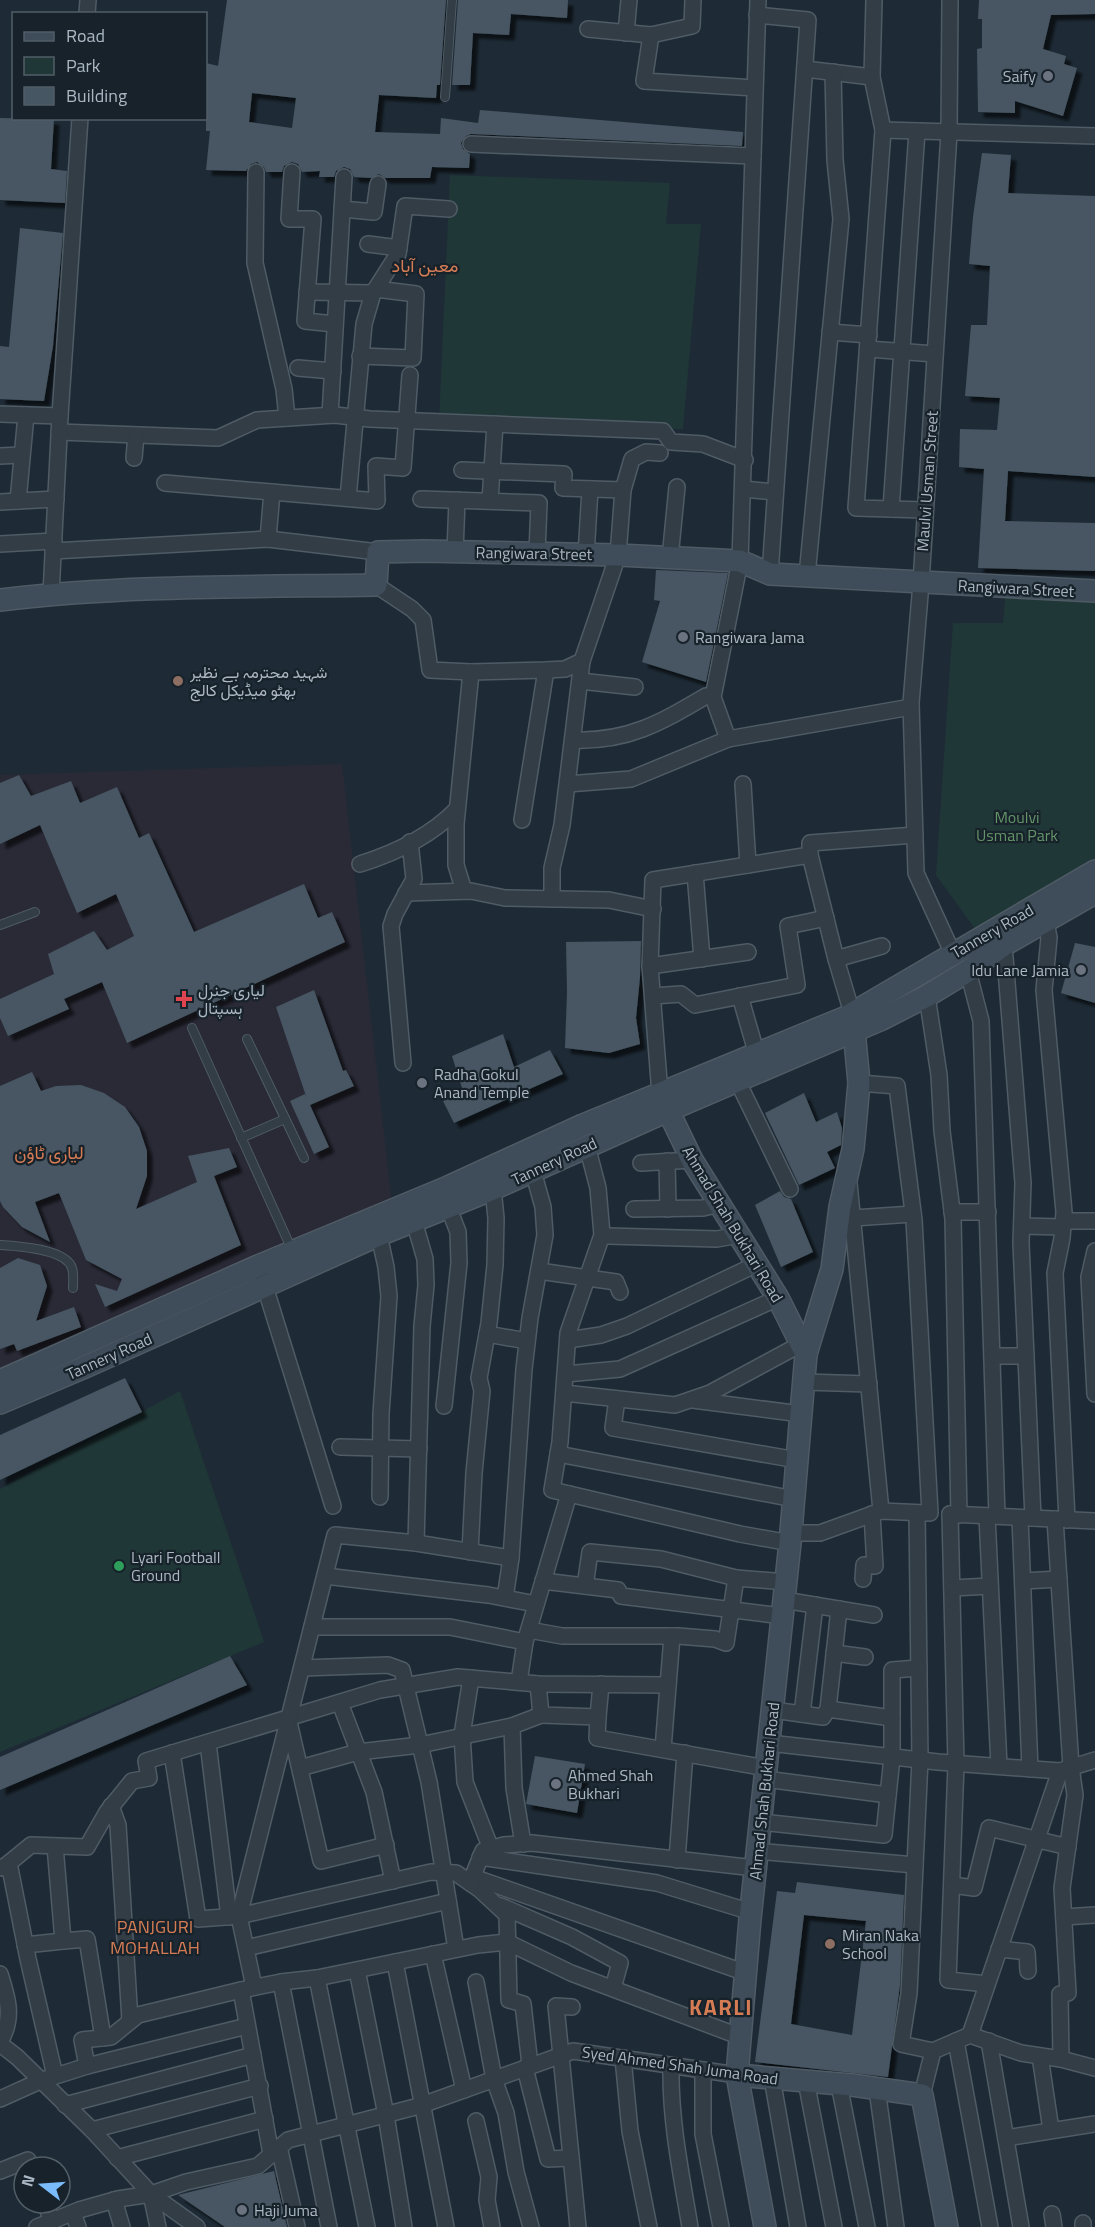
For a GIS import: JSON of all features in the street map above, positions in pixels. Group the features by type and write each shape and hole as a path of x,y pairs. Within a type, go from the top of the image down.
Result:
{"street":[{"path":"626,33 629,0"},
{"path":"588,29 651,35 692,26 693,0"},
{"path":"874,0 872,77 883,130 856,508 926,510"},
{"name":"Maulvi Usman Street","path":"950,0 949,133 926,510 911,707 916,873 953,954"},
{"path":"728,740 713,696 740,561 758,8 808,20 770,574"},
{"path":"651,35 644,81 755,88"},
{"path":"805,69 872,77"},
{"path":"807,576 841,219 835,160 833,72"},
{"path":"51,594 59,432 80,120"},
{"path":"883,130 1095,136"},
{"path":"891,509 917,131"},
{"path":"471,144 753,156"},
{"path":"256,172 255,263 284,389 287,418"},
{"path":"292,172 289,219 313,219 305,321 335,324"},
{"path":"330,416 344,177"},
{"path":"342,209 374,212 378,184"},
{"path":"348,498 364,324 375,291 398,254 405,206 449,209"},
{"path":"368,244 399,248"},
{"path":"307,292 337,294 375,291 416,294 412,358 360,356"},
{"path":"830,332 903,351 935,354"},
{"path":"298,368 333,371"},
{"path":"165,483 377,501 376,466 403,468 410,375"},
{"path":"0,414 60,416"},
{"path":"18,501 26,415"},
{"path":"59,432 218,438 256,420 330,416 663,431 671,442 703,444 745,460"},
{"path":"490,501 495,424"},
{"path":"134,458 136,435"},
{"path":"552,899 552,868 568,784 582,661 618,555 623,490 632,459 646,452 660,453"},
{"path":"0,456 21,455"},
{"path":"462,470 564,474 563,488 623,490"},
{"path":"670,558 677,487"},
{"path":"586,555 590,489"},
{"path":"743,489 775,492"},
{"path":"268,539 272,492"},
{"path":"0,502 56,499"},
{"path":"421,499 539,502 537,554"},
{"path":"455,552 457,500"},
{"path":"0,544 54,546 268,539 378,552 376,585"},
{"name":"Rangiwara Street","path":"378,552 618,555 740,561 770,574 1095,591"},
{"path":"0,600 51,594 376,585 412,609 423,620 430,670 471,672 565,669 582,661"},
{"path":"522,820 546,670"},
{"path":"464,891 456,865 457,809 471,672"},
{"path":"580,681 635,687"},
{"path":"573,740 594,741 621,737 661,723 706,696 713,696"},
{"path":"568,784 631,779 728,740 911,707"},
{"path":"743,784 748,865"},
{"path":"360,864 390,854 442,825 457,809"},
{"path":"854,1022 810,855 810,843 915,835"},
{"path":"403,1063 391,926 414,879 411,842"},
{"path":"664,1102 650,966 654,880 810,855"},
{"name":"Tannery Road","path":"0,1403 261,1276 293,1251 448,1187 583,1125 738,1082 854,1022 953,954 1095,871"},
{"path":"695,873 702,959"},
{"path":"406,893 464,891 505,898 609,900 652,909"},
{"name":"Tannery Road","path":"0,1381 261,1276 379,1235 493,1190 587,1146 664,1102 757,1055 927,996 1004,945 1095,893"},
{"path":"653,996 681,994 695,1005 797,985 788,926 826,918"},
{"path":"1046,922 1049,938 1044,990 1063,1224 1055,1273 1061,1519 1059,1579 1065,1769 1075,1795 1062,1888 1068,1993 1060,1994 1061,2059"},
{"path":"1004,945 1023,1183 1026,1356 1026,1518 1023,1581 1030,1769"},
{"path":"836,959 882,946"},
{"path":"650,966 748,952"},
{"path":"968,971 981,1021 993,1356 990,1586 999,1766"},
{"path":"740,996 757,1055"},
{"path":"927,996 939,1075 942,1131 952,1212 954,1514 952,1588 956,1764 948,1980 987,1984"},
{"name":"Ahmad Shah Bukhari Road","path":"765,2227 737,2075 756,1859 791,1538 804,1382 804,1349 832,1269 840,1207 853,1149 859,1083 854,1022"},
{"path":"738,1082 790,1189"},
{"path":"859,1083 897,1086 914,1214 924,1513 919,1668 920,1760 909,1993 901,2044 933,2051 963,2037 988,2041 1021,2053 1061,2059 1095,2068"},
{"name":"Ahmad Shah Bukhari Road","path":"664,1102 692,1160 778,1298 804,1349"},
{"path":"587,1146 598,1188 602,1235 568,1334 558,1454 552,1490 740,1534 791,1538 820,1533 877,1513 954,1514 1095,1521"},
{"path":"641,1163 692,1160"},
{"path":"667,1161 668,1209"},
{"path":"848,1170 869,1384 877,1513 875,1566 864,1565 863,1579"},
{"path":"505,1598 511,1558 528,1341 545,1234 543,1207 533,1171"},
{"path":"470,1552 474,1473 482,1391 479,1378 495,1265 496,1218 493,1190"},
{"path":"634,1209 703,1208 720,1204"},
{"path":"444,1406 459,1263 458,1232 448,1206"},
{"path":"952,1212 988,1212"},
{"path":"853,1218 914,1214"},
{"path":"414,1221 425,1259 426,1285 422,1326 416,1543"},
{"path":"1022,1226 1095,1221"},
{"path":"379,1235 389,1296 381,1414 380,1497"},
{"path":"608,1236 717,1239 740,1235"},
{"path":"1095,1251 1089,1277 1095,1394"},
{"path":"568,1340 601,1335 627,1326 757,1264"},
{"path":"539,1271 616,1282 620,1292"},
{"path":"261,1276 333,1506"},
{"path":"566,1374 620,1369 778,1298"},
{"path":"487,1334 528,1341"},
{"path":"564,1393 675,1405 710,1393 804,1349"},
{"path":"993,1356 1026,1356"},
{"path":"804,1382 869,1384"},
{"path":"617,1399 613,1428 797,1460"},
{"path":"690,1400 801,1414"},
{"path":"340,1448 419,1449"},
{"path":"558,1454 794,1499"},
{"path":"519,1682 527,1636 569,1494"},
{"path":"234,1916 289,1719 335,1535 416,1543 511,1558"},
{"path":"585,1586 590,1552 662,1559 736,1578 784,1599 874,1615"},
{"path":"324,1576 505,1598 536,1604"},
{"path":"312,1627 450,1627 527,1636 672,1636 715,1639 726,1643 736,1578"},
{"path":"1023,1581 1059,1579"},
{"path":"543,1581 618,1590 621,1596 731,1610 784,1599"},
{"path":"952,1588 990,1586"},
{"path":"802,1714 814,1605"},
{"path":"773,1710 823,1717 828,1708 839,1609"},
{"path":"663,1749 672,1636"},
{"path":"834,1653 865,1657"},
{"path":"302,1668 388,1665 402,1670 429,1782 456,1949"},
{"path":"760,1822 884,1835 892,1757 892,1670 919,1668"},
{"path":"47,2078 25,1945 4,1865 31,1845 87,1847 111,1806 132,1781 149,1778 146,1761 380,1690 458,1677 538,1684 668,1685"},
{"path":"471,1678 462,1735 465,1782 486,1853 472,1880"},
{"path":"538,1684 541,1715"},
{"path":"601,1684 597,1738 685,1753 766,1773 888,1795"},
{"path":"340,1702 374,1792 393,1881"},
{"path":"828,1708 892,1718"},
{"path":"300,1768 358,1752 420,1745 512,1726 541,1715 598,1717"},
{"path":"289,1719 321,1861 386,1845"},
{"path":"512,1726 514,1788 522,1844"},
{"path":"208,1743 234,1916 246,1948 247,2026 266,2119 297,2227"},
{"path":"769,1743 956,1764 1030,1769 1065,1769 1095,1760"},
{"path":"172,1753 198,1919 234,1916 431,1872 456,1873 746,1973"},
{"path":"677,1860 685,1753"},
{"path":"990,2227 963,2037 987,1984 1036,1839 1065,1769"},
{"path":"111,1806 118,1825 130,2021"},
{"path":"952,1885 974,1888 989,1828 1068,1847"},
{"path":"846,1859 848,1831"},
{"path":"486,1853 532,1843 677,1860 846,1859 915,1865"},
{"path":"55,1846 63,1941"},
{"path":"486,1853 657,1883 751,1912"},
{"path":"472,1880 507,1915 509,2000 523,2004 528,2066 548,2160 571,2158"},
{"path":"246,1948 448,1901"},
{"path":"495,1904 572,1937 620,1963 613,1988"},
{"path":"1064,1917 1095,1916"},
{"path":"25,1945 87,1939 102,2038"},
{"path":"87,2066 82,2040 111,2037 138,2014 247,1988 317,1978 456,1949 507,1942 571,1973 741,2037"},
{"path":"999,1949 1027,1952 1028,1971"},
{"path":"433,1954 464,2090"},
{"path":"395,1962 446,2227"},
{"path":"357,1970 386,2115 404,2227"},
{"path":"0,1974 9,2004 6,2031 0,2043 47,2078 65,2105 92,2130 151,2194 197,2227"},
{"path":"317,1978 367,2227"},
{"path":"281,1982 329,2227"},
{"path":"476,1982 494,2079 506,2113 516,2172 531,2227"},
{"path":"572,2007 556,2006 578,2227"},
{"path":"0,2099 47,2078 87,2066 247,2026"},
{"path":"988,2041 1021,2227"},
{"name":"Syed Ahmed Shah Juma Road","path":"37,2227 52,2221 75,2220 114,2200 151,2194 186,2182 258,2166 288,2140 422,2105 573,2051 737,2075 839,2084 922,2095"},
{"path":"933,2051 922,2095 946,2227"},
{"path":"65,2105 253,2055"},
{"path":"1040,2056 1051,2130"},
{"path":"623,2058 630,2131 650,2227"},
{"path":"671,2066 670,2095 680,2174 690,2227"},
{"path":"703,2070 703,2134 721,2227"},
{"path":"772,2078 798,2227"},
{"path":"806,2081 834,2227"},
{"path":"839,2084 867,2227"},
{"path":"92,2130 260,2086"},
{"path":"877,2089 896,2227"},
{"path":"117,2158 266,2119"},
{"path":"476,2121 489,2176 487,2200 492,2227"},
{"path":"1005,2138 1095,2124"},
{"path":"151,2194 158,2227"},
{"path":"114,2200 122,2227"},
{"path":"50,2215 52,2221"}],"lane":[{"path":"445,96 452,0"},
{"path":"0,925 35,912"},
{"path":"192,1028 293,1251"},
{"path":"247,1039 304,1158"},
{"path":"242,1138 285,1119"},
{"path":"0,1245 21,1246 66,1258 72,1267 74,1287"}],"shaded area":[{"name":"لیاری جنرل ہسپتال","path":"342,764 394,1222 0,1387 0,775"}],"green space":[{"path":"450,175 670,183 666,224 701,224 683,429 439,422"},
{"name":"Moulvi Usman Park","path":"1006,587 1095,591 1095,871 981,937 936,875 953,623 1003,623"},
{"name":"Lyari Football Ground","path":"180,1391 264,1642 0,1752 0,1489"}],"building":[{"path":"227,0 446,0 440,85 437,85 436,98 379,95 375,132 440,134 441,118 478,123 480,110 743,132 742,146 471,134 466,136 461,143 463,149 470,154 469,168 432,167 430,178 385,178 379,174 371,178 354,177 350,169 344,167 336,171 334,177 319,177 320,171 302,172 298,164 292,162 284,166 282,172 266,172 264,167 257,162 251,164 246,171 206,170 210,131 206,131 207,63 218,66","holes":["252,93 296,98 292,128 249,122"]},
{"path":"458,0 568,0 567,18 511,14 509,35 473,33 470,85 452,85"},
{"path":"979,0 1095,0 1095,14 1051,15 1043,49 1066,56 1064,64 1077,68 1063,116 1015,101 1015,113 978,112 977,49 982,48 982,19 978,19"},
{"path":"0,118 54,120 51,169 67,171 65,203 0,200"},
{"path":"982,153 1011,155 1008,193 1095,196 1095,477 1008,471 1005,521 1095,523 1095,571 978,568 984,469 959,467 960,429 997,430 1000,398 965,396 971,325 987,325 990,266 969,264"},
{"path":"20,228 63,233 53,346 44,401 0,399 0,346 9,347"},
{"name":"Rangiwara Jama","path":"656,570 728,573 706,682 642,662 660,601 654,600"},
{"path":"19,775 31,796 71,781 80,803 117,787 139,838 149,833 194,932 304,884 318,918 332,912 345,942 127,1043 102,982 64,999 69,1009 8,1036 0,1018 0,999 54,974 48,954 94,931 107,950 134,936 116,894 77,913 40,825 0,844 0,783"},
{"path":"641,941 636,1018 640,1044 609,1053 565,1048 566,942"},
{"name":"Idu Lane Jamia","path":"1075,943 1095,947 1095,1003 1061,993"},
{"path":"314,990 343,1071 346,1070 354,1086 310,1105 329,1147 314,1154 290,1101 305,1094 307,1099 276,1007"},
{"path":"503,1034 514,1067 550,1050 563,1074 454,1123 443,1101 463,1091 452,1056"},
{"path":"32,1072 41,1091 56,1086 81,1085 104,1093 125,1107 139,1127 147,1151 147,1176 136,1209 197,1182 188,1156 229,1148 237,1167 214,1176 241,1245 105,1307 95,1284 117,1291 122,1279 86,1260 59,1193 35,1202 50,1242 22,1227 0,1201 0,1086"},
{"path":"804,1093 816,1122 837,1112 842,1128 841,1145 827,1152 835,1168 799,1185 765,1113"},
{"path":"780,1191 784,1197 791,1199 813,1252 781,1267 755,1205"},
{"path":"18,1258 40,1265 47,1286 36,1321 74,1307 81,1327 17,1351 14,1344 0,1349 0,1268"},
{"path":"125,1378 142,1412 0,1480 0,1435"},
{"path":"230,1656 247,1685 0,1790 0,1757"},
{"name":"Ahmed Shah Bukhari","path":"535,1756 585,1764 577,1813 526,1804"},
{"path":"797,1882 904,1895 900,1985 888,2077 755,2062 777,1891 795,1893","holes":["804,1915 866,1921 852,2035 791,2024"]},
{"name":"Haji Juma","path":"274,2171 287,2227 225,2227 178,2195"}],"place":[{"name":"Saify","path":"1048,76"},
{"name":"Rangiwara Jama","path":"683,637"},
{"name":"شہید محترمہ بے نظیر بھٹو میڈیکل کالج","path":"178,681"},
{"name":"Idu Lane Jamia","path":"1081,970"},
{"name":"لیاری جنرل ہسپتال","path":"184,999"},
{"name":"Radha Gokul Anand Temple","path":"422,1083"},
{"name":"Lyari Football Ground","path":"119,1566"},
{"name":"Ahmed Shah Bukhari","path":"556,1784"},
{"name":"Miran Naka School","path":"830,1944"},
{"name":"Haji Juma","path":"242,2210"}],"district":[{"name":"معین آباد","path":"425,266"},
{"name":"لیاری ٹاؤن","path":"49,1153"},
{"name":"PANJGURI MOHALLAH","path":"155,1937"},
{"name":"KARLI","path":"721,2007"}]}
